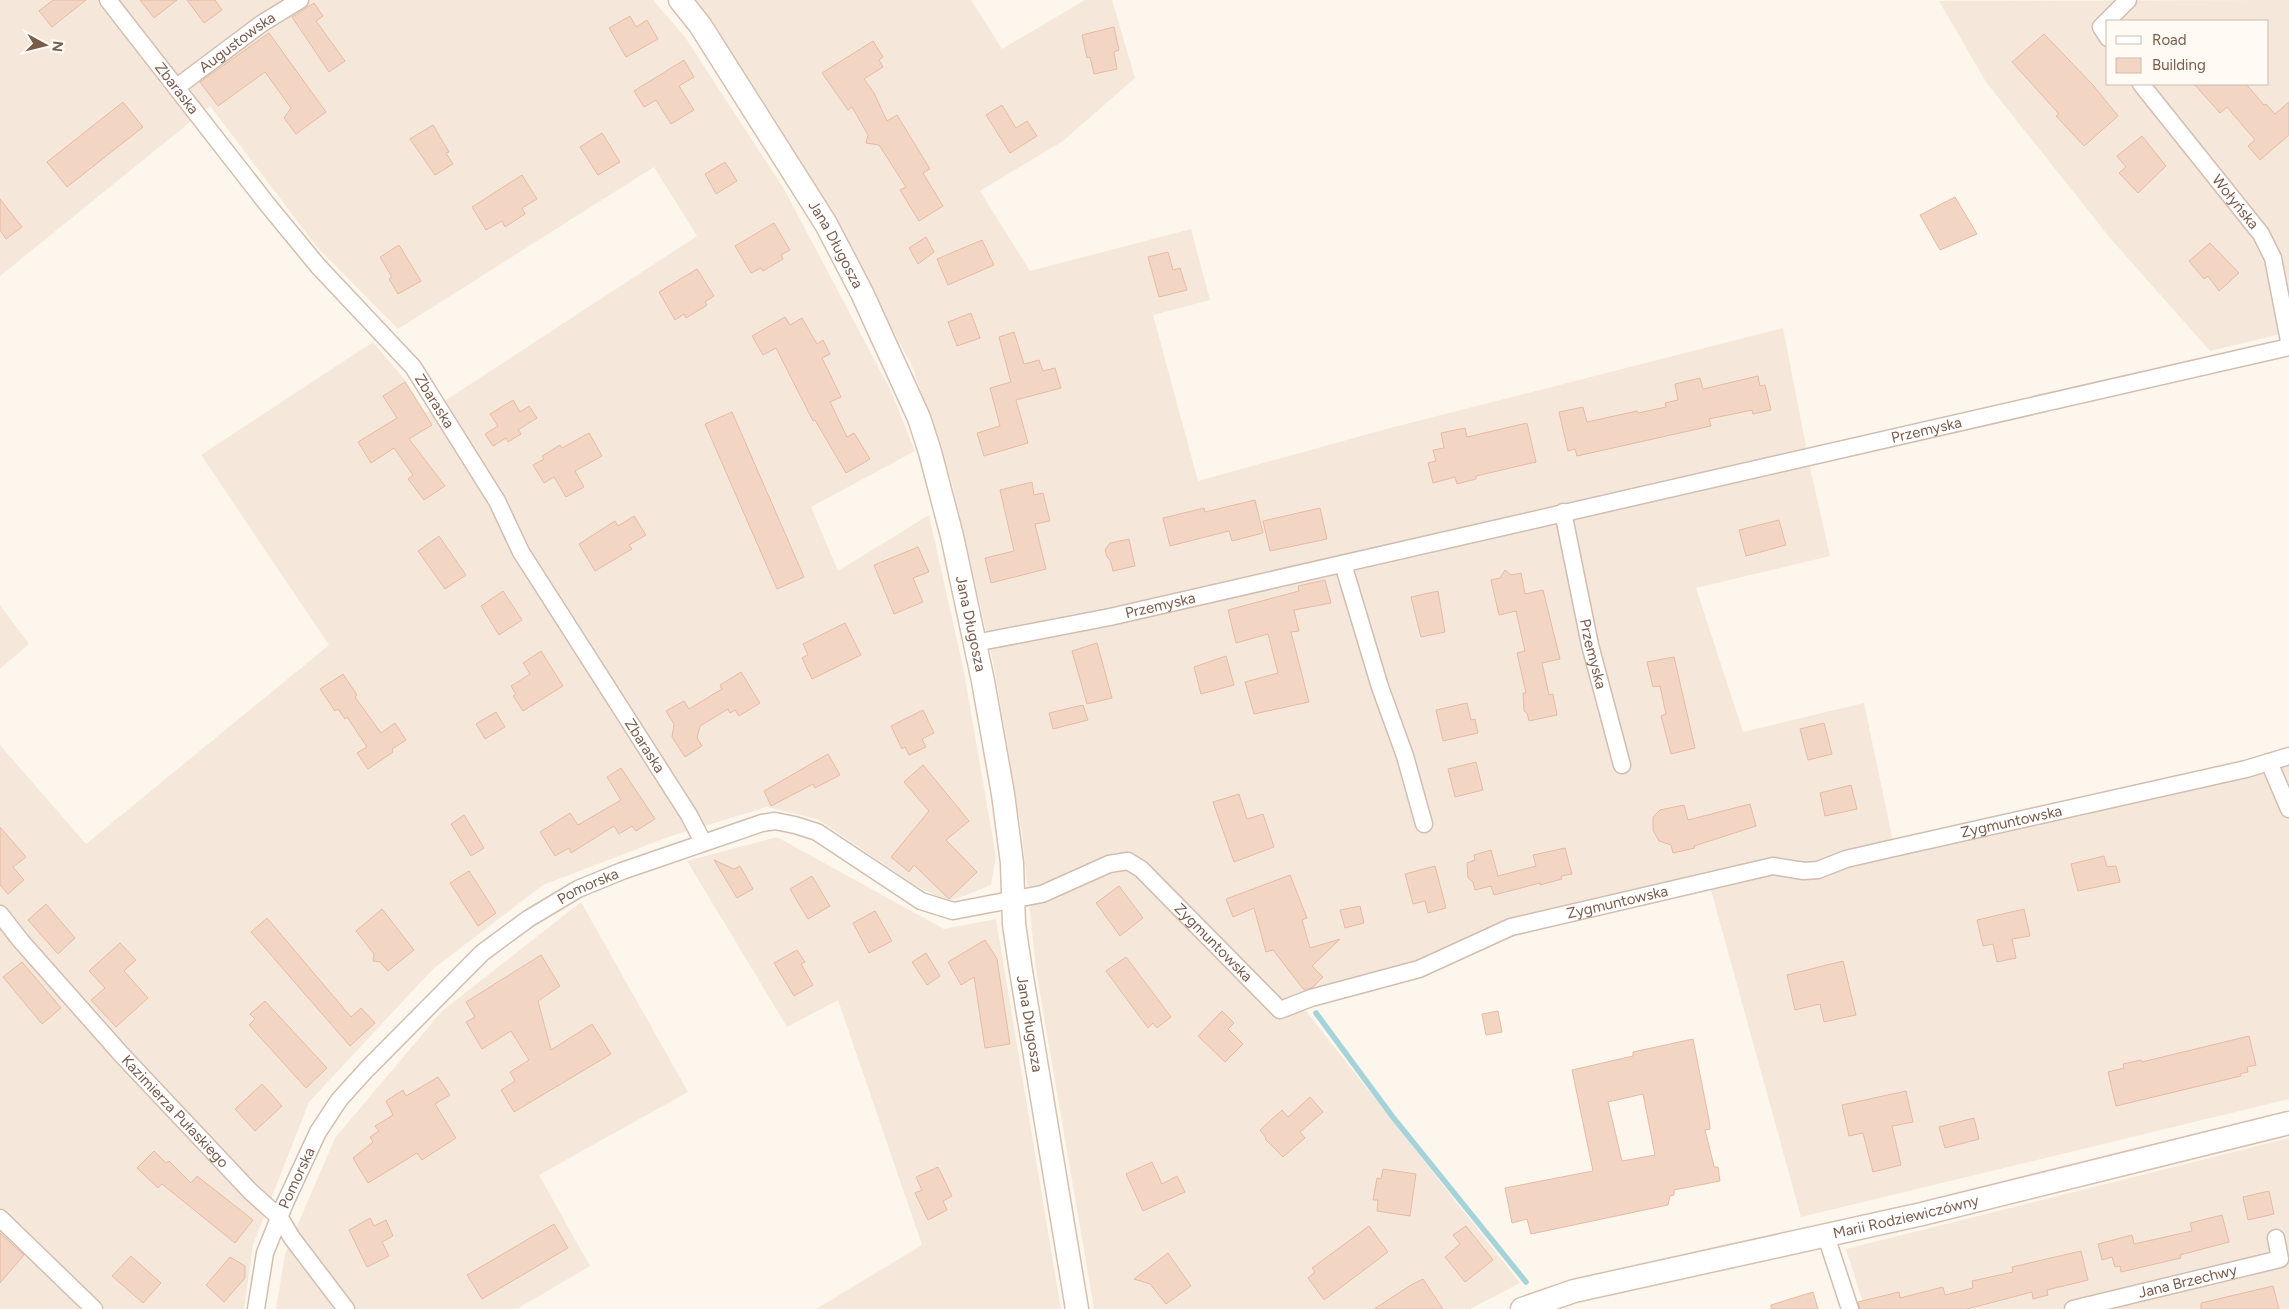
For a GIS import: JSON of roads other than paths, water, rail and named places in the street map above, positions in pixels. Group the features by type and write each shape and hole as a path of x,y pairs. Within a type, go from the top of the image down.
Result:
{"street":[{"name":"Zbaraska","path":"108,0 266,204 318,266 413,367 497,501 521,552 690,815 703,842"},
{"name":"Augustowska","path":"177,88 261,24 300,0"},
{"name":"Jana Długosza","path":"680,0 700,25 826,224 862,293 910,395 930,452 952,536 1004,794 1012,863 1015,932 1032,1046 1077,1309"},
{"path":"2108,20 2128,0"},
{"path":"2106,22 2101,27 2106,35"},
{"name":"Wołyńska","path":"2142,85 2261,234 2273,258 2289,341"},
{"name":"Przemyska","path":"975,643 1110,617 2289,347"},
{"name":"Przemyska","path":"1563,512 1590,645 1622,765"},
{"path":"1343,564 1377,677 1405,756 1424,824"},
{"name":"Zygmuntowska","path":"1014,900 1042,894 1109,864 1128,861 1141,869 1280,1010 1311,998 1419,969 1452,955 1481,939 1529,923 1773,866 1804,871 1818,870 1846,859 2289,756"},
{"path":"2269,762 2289,809"},
{"name":"Pomorska","path":"256,1309 265,1253 285,1203 318,1132 339,1100 451,982 482,953 528,919 578,889 703,842 762,823 774,822 795,825 817,832 921,901 938,908 953,911 1014,900"},
{"name":"Kazimierza Pułaskiego","path":"0,914 21,941 121,1054 238,1178 280,1218 292,1238 346,1309"},
{"name":"Marii Rodziewiczówny","path":"1522,1309 1574,1291 1938,1210 2289,1123"},
{"path":"0,1218 94,1309"},
{"path":"1826,1236 1850,1309"},
{"name":"Jana Brzechwy","path":"2073,1309 2280,1259 2276,1238"}],"waterway":[{"path":"1316,1013 1392,1116 1526,1282"}]}
